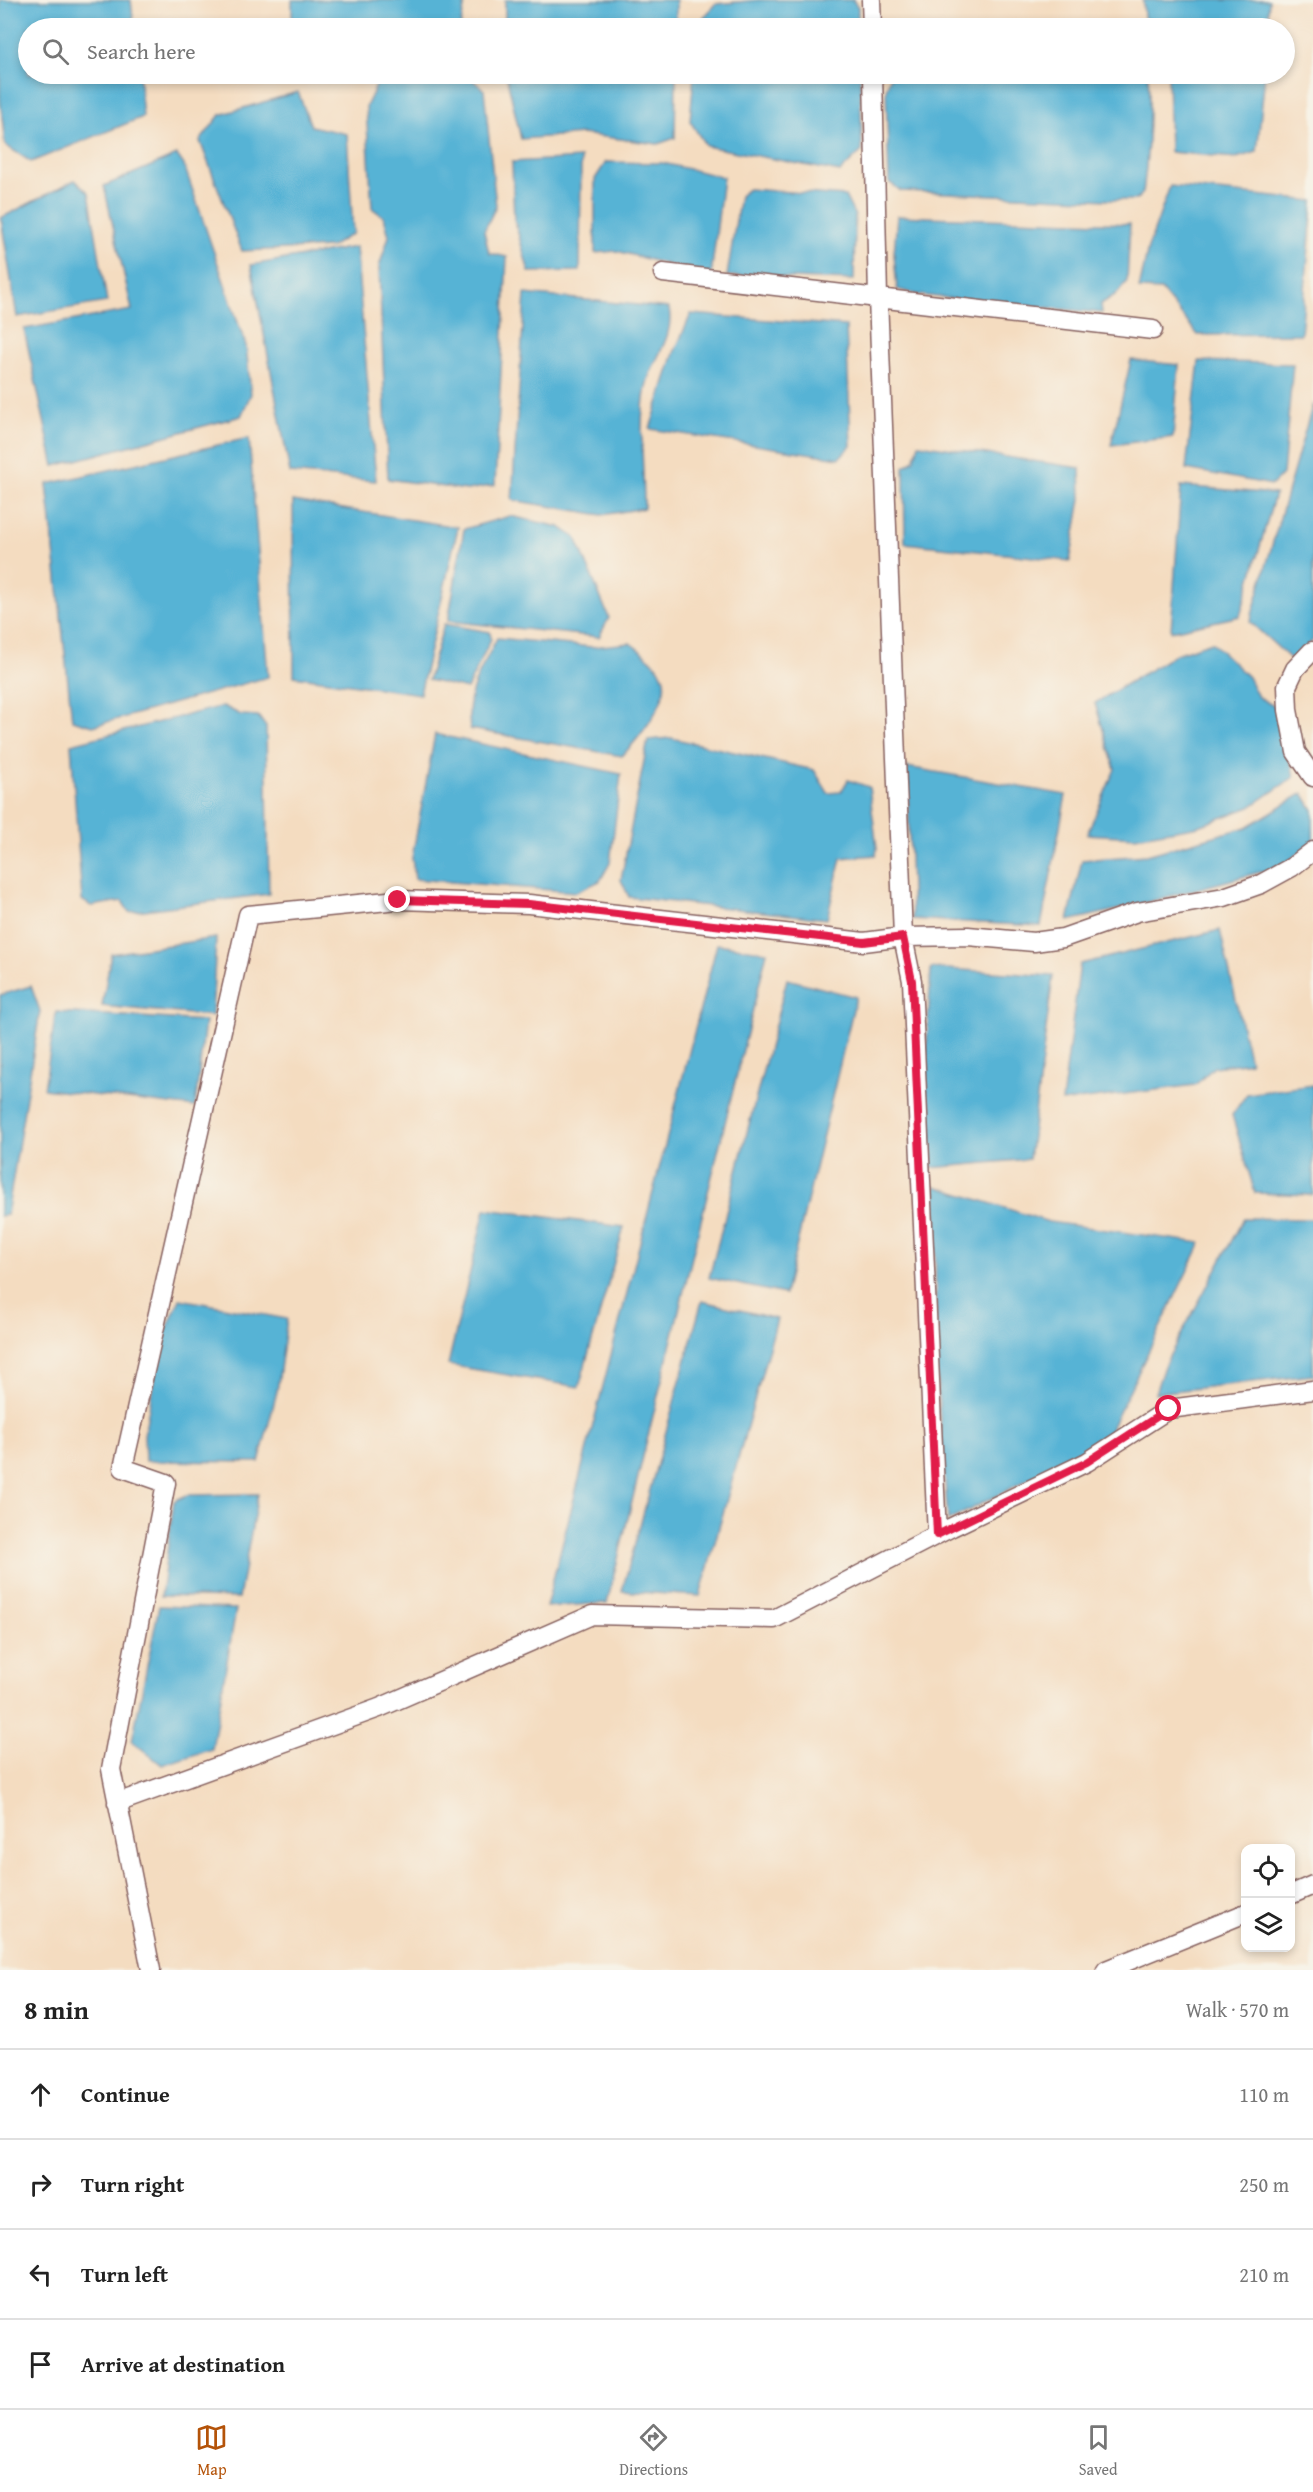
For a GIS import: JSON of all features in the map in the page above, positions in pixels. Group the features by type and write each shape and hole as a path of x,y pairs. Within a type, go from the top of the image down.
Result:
{"lane":[{"path":"871,0 872,18"},
{"path":"873,84 878,298 903,937 912,981 937,1535"},
{"path":"663,273 1153,330"},
{"path":"1312,651 1295,669 1287,686 1288,710 1296,752 1313,777"},
{"path":"152,1970 111,1769 166,1483 123,1468 248,915 398,900 517,903 864,942 903,937 968,936 1034,942 1063,938 1137,912 1224,897 1261,884 1293,867 1313,851"},
{"path":"117,1803 379,1707 592,1616 774,1619 937,1535 1087,1462 1169,1409 1313,1390"},
{"path":"1295,1893 1313,1885"},
{"path":"1106,1970 1241,1915"}],"water":[{"path":"0,0 131,0 133,18 18,18 18,84 140,84 143,117 31,162 5,145 0,97"},
{"path":"292,0 465,0 462,18 292,18"},
{"path":"505,0 676,0 676,18 505,18"},
{"path":"760,0 853,0 858,7 858,18 704,18 715,4"},
{"path":"1143,0 1269,0 1268,18 1144,17"},
{"path":"377,84 477,84 484,90 496,206 484,231 489,253 507,257 495,485 467,490 388,479 379,267 389,236 384,217 372,208 366,107"},
{"path":"508,84 676,84 675,138 658,144 582,134 521,139"},
{"path":"693,84 860,84 862,151 840,172 706,146 690,121"},
{"path":"888,84 1148,84 1148,134 1143,193 1136,200 1110,200 901,191 889,182 886,90"},
{"path":"1168,84 1264,84 1257,152 1236,158 1170,152"},
{"path":"298,92 311,126 347,134 353,233 331,247 242,251 200,141 220,115"},
{"path":"177,155 184,165 246,346 251,394 241,416 54,466 24,329 132,310 104,186"},
{"path":"581,158 580,271 529,272 514,219 512,162"},
{"path":"606,162 663,163 723,177 711,276 617,251 595,253 595,179"},
{"path":"75,180 89,193 107,302 17,317 1,218"},
{"path":"1170,186 1313,201 1301,334 1198,335 1161,290 1139,289 1148,248"},
{"path":"748,189 845,196 855,216 854,280 727,276 740,196"},
{"path":"897,216 1130,224 1127,281 1118,293 1101,304 1102,313 918,295 897,289 894,254"},
{"path":"356,247 376,481 290,473 251,265"},
{"path":"525,294 669,308 669,330 649,377 644,402 642,432 644,508 602,515 512,500"},
{"path":"691,314 846,326 851,446 839,458 650,429 674,353"},
{"path":"1131,360 1179,365 1173,437 1111,445"},
{"path":"1199,361 1293,364 1283,474 1272,485 1186,469"},
{"path":"1313,403 1313,640 1294,662 1250,622"},
{"path":"249,438 268,677 93,726 72,720 47,484"},
{"path":"919,444 1080,468 1081,499 1070,561 905,543 904,467 914,460"},
{"path":"1181,486 1275,494 1240,616 1171,631"},
{"path":"293,501 458,527 420,694 294,676"},
{"path":"510,516 560,527 576,538 609,618 599,637 448,621 464,529"},
{"path":"444,624 490,632 491,639 467,689 428,680"},
{"path":"497,638 592,647 630,643 658,667 663,676 664,686 658,708 622,756 470,729 472,692"},
{"path":"1212,642 1248,677 1258,697 1279,709 1294,777 1250,807 1199,826 1135,837 1087,834 1115,769 1095,703 1176,654"},
{"path":"223,706 241,715 258,716 266,727 269,894 129,912 122,901 91,906 82,900 71,744"},
{"path":"435,734 621,774 610,863 600,881 576,892 415,879 412,858"},
{"path":"671,738 814,770 828,793 841,792 848,780 869,787 876,855 841,858 827,919 629,897 621,880 648,740"},
{"path":"907,767 1066,795 1041,926 912,919"},
{"path":"1303,793 1313,810 1313,841 1283,866 1068,921 1082,860 1147,855 1247,827"},
{"path":"1220,930 1250,1062 1214,1067 1195,1085 1062,1102 1080,964"},
{"path":"216,938 212,1016 102,1006 111,954"},
{"path":"717,944 767,952 607,1603 546,1607"},
{"path":"931,968 1053,976 1029,1159 920,1169"},
{"path":"787,979 856,997 785,1294 709,1278"},
{"path":"31,986 40,1011 7,1215 0,1216 0,995"},
{"path":"56,1012 205,1021 195,1107 44,1089"},
{"path":"1313,1085 1313,1195 1255,1193 1232,1115 1247,1094"},
{"path":"935,1186 1049,1222 1201,1243 1106,1439 948,1521 936,1369"},
{"path":"485,1209 624,1227 579,1387 448,1365"},
{"path":"1244,1218 1313,1219 1313,1375 1155,1393 1164,1366"},
{"path":"180,1299 287,1319 277,1391 259,1462 145,1461 144,1435 161,1342"},
{"path":"702,1301 777,1319 700,1596 622,1591"},
{"path":"258,1494 239,1598 161,1596 174,1501 187,1495"},
{"path":"159,1606 236,1609 212,1749 162,1765 132,1741"}],"route":[{"path":"398,900 529,904 864,942 903,937 912,981 937,1535 1087,1462 1169,1409"}]}
